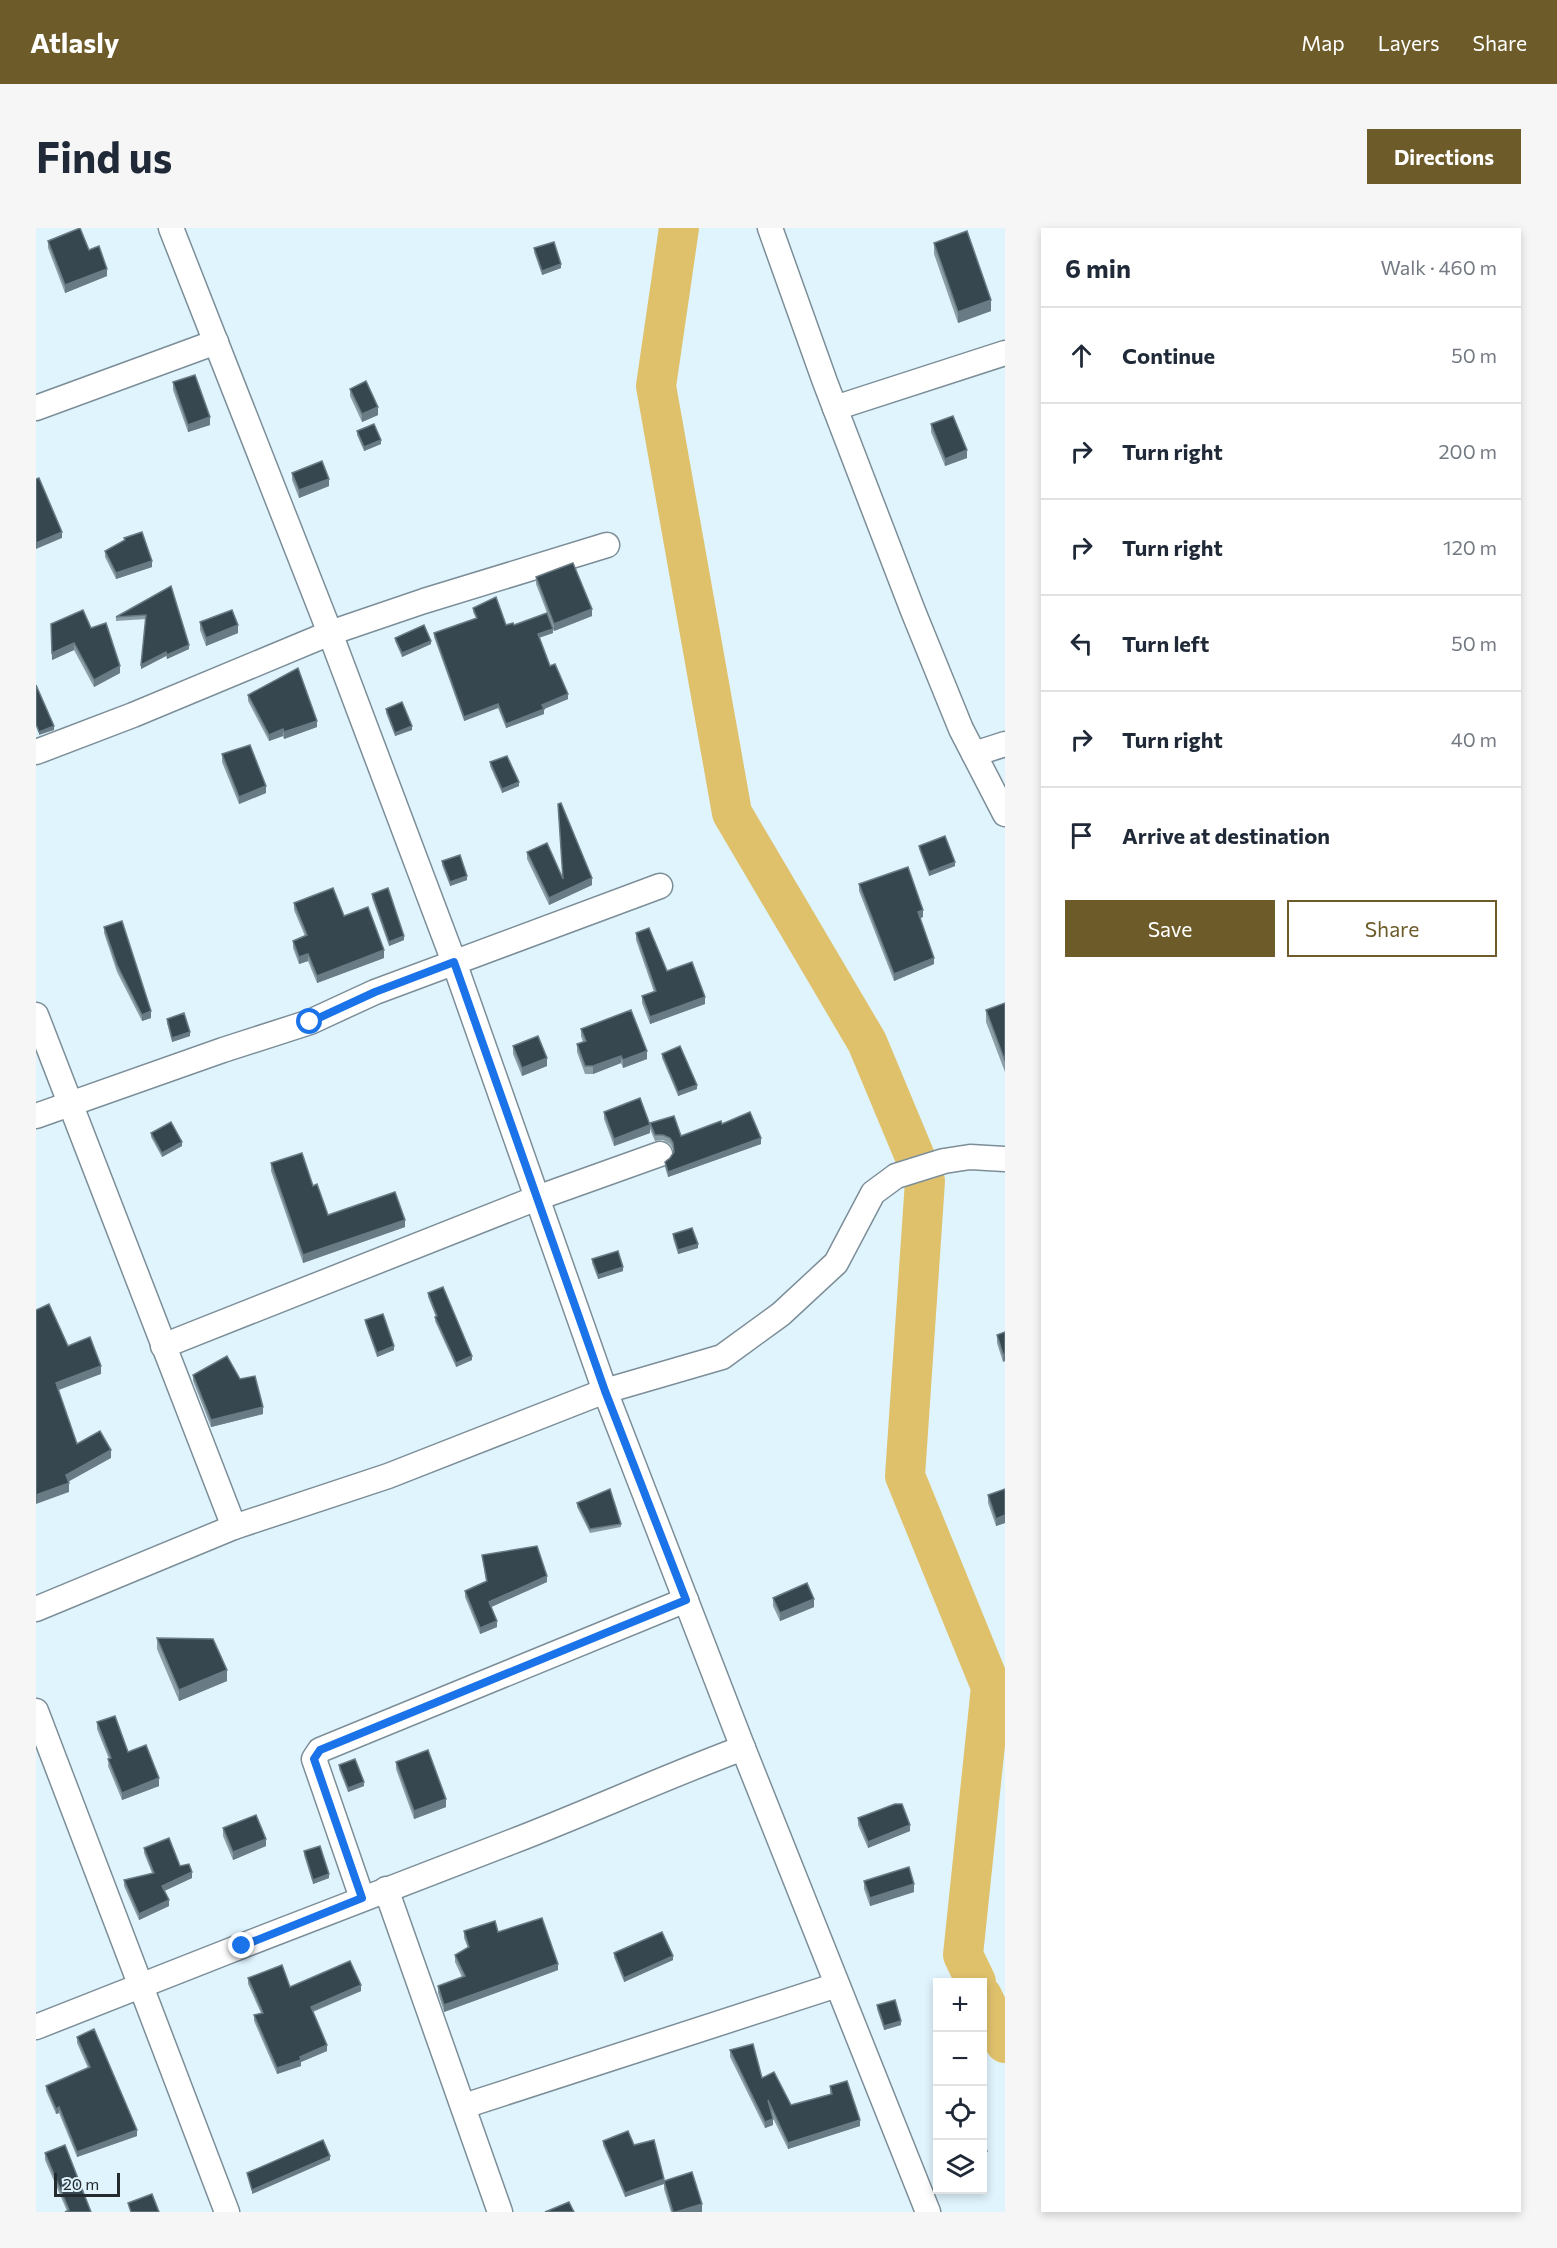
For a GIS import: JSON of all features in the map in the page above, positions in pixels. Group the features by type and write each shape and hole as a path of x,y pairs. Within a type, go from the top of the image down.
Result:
{"street":[{"path":"171,228 330,633 454,962 605,1391 743,1748 928,2212"},
{"path":"770,228 835,408 913,611 962,729 1005,814"},
{"path":"36,408 216,342"},
{"path":"835,408 1005,353"},
{"path":"36,752 133,716 330,633 424,601 607,545"},
{"path":"974,754 1005,744"},
{"path":"36,1116 310,1022 375,992 660,886"},
{"path":"36,1015 234,1527"},
{"path":"164,1346 537,1198 660,1154"},
{"path":"36,1609 234,1527 387,1476 605,1391 722,1357 781,1314 836,1263 873,1194 896,1176 944,1161 970,1157 1005,1160"},
{"path":"362,1898 314,1759 320,1750 686,1600"},
{"path":"36,1711 226,2212"},
{"path":"36,2027 513,1841 686,1769 743,1748"},
{"path":"386,1889 500,2212"},
{"path":"464,2106 837,1985"}],"building":[{"path":"80,228 89,250 99,246 107,269 65,285 48,241"},
{"path":"967,231 991,300 958,312 934,243"},
{"path":"554,242 561,264 542,271 534,248"},
{"path":"195,375 210,417 188,425 173,382"},
{"path":"366,381 378,407 362,414 350,389"},
{"path":"953,416 967,450 945,459 931,424"},
{"path":"374,424 381,440 364,447 357,431"},
{"path":"322,461 329,479 299,490 292,473"},
{"path":"39,478 62,532 36,543 36,479"},
{"path":"142,532 152,561 116,573 105,551 125,540 124,538"},
{"path":"573,563 592,609 554,624 536,577"},
{"path":"171,586 189,645 167,655 166,652 141,665 146,615 116,617"},
{"path":"496,597 506,625 513,623 514,625 547,613 553,629 538,634 550,666 555,664 568,694 542,705 544,709 506,724 498,704 464,717 434,633 477,618 473,608"},
{"path":"83,610 91,628 106,623 120,666 94,680 74,643 52,653 51,624"},
{"path":"232,610 238,625 206,638 200,622"},
{"path":"424,625 431,641 402,653 395,638"},
{"path":"298,668 317,721 284,732 283,729 269,735 248,695"},
{"path":"36,685 54,726 39,732 36,724"},
{"path":"402,702 412,726 395,733 386,709"},
{"path":"250,745 266,786 239,797 222,754"},
{"path":"507,756 519,782 502,789 490,762"},
{"path":"561,803 592,878 549,898 527,852 547,843 563,879 558,804"},
{"path":"945,836 955,862 929,872 919,846"},
{"path":"460,855 467,876 450,882 442,861"},
{"path":"908,867 923,910 918,912 934,958 894,974 859,884"},
{"path":"333,888 344,916 368,907 384,950 317,976 308,954 299,957 293,941 307,935 294,903"},
{"path":"388,888 404,936 389,942 372,894"},
{"path":"122,921 151,1011 142,1015 117,965 104,927"},
{"path":"649,928 667,971 692,962 705,997 650,1017 642,996 656,991 636,933"},
{"path":"1005,1003 1005,1061 986,1010"},
{"path":"631,1010 647,1051 623,1060 621,1056 593,1066 585,1066 577,1044 586,1041 581,1029"},
{"path":"184,1013 190,1032 172,1038 167,1019"},
{"path":"538,1036 547,1058 522,1068 513,1046"},
{"path":"680,1046 697,1085 678,1092 662,1054"},
{"path":"640,1098 650,1125 614,1139 604,1112"},
{"path":"750,1112 761,1138 668,1172 665,1162 674,1152 673,1143 670,1138 655,1135 650,1123 674,1116 681,1136 721,1121 722,1124"},
{"path":"171,1122 182,1142 162,1153 151,1133"},
{"path":"302,1153 313,1186 317,1184 328,1215 395,1192 405,1220 303,1255 271,1163"},
{"path":"692,1228 698,1244 678,1250 673,1234"},
{"path":"618,1251 623,1267 598,1275 592,1259"},
{"path":"443,1287 472,1356 456,1363 435,1317 437,1316 428,1293"},
{"path":"49,1304 68,1346 90,1337 101,1366 56,1383 77,1444 100,1431 111,1450 66,1475 69,1483 36,1495 36,1310"},
{"path":"383,1314 394,1346 377,1353 365,1320"},
{"path":"1005,1332 1005,1354 1003,1354 997,1335"},
{"path":"227,1356 240,1379 255,1376 263,1407 211,1420 193,1375"},
{"path":"610,1489 621,1524 590,1529 577,1503"},
{"path":"1005,1489 1005,1515 996,1519 988,1495"},
{"path":"537,1546 547,1576 489,1602 497,1621 480,1628 465,1591 487,1581 482,1555"},
{"path":"807,1583 814,1599 780,1613 773,1598"},
{"path":"157,1638 213,1639 227,1670 179,1690"},
{"path":"115,1716 128,1752 146,1745 159,1778 122,1793 108,1759 111,1758 97,1722"},
{"path":"428,1750 446,1799 414,1811 396,1762"},
{"path":"355,1759 364,1782 348,1788 339,1765"},
{"path":"895,1804 902,1804 910,1825 868,1842 858,1818"},
{"path":"256,1815 266,1839 233,1852 223,1828"},
{"path":"169,1838 180,1866 189,1864 192,1872 162,1886 169,1900 139,1914 124,1880 154,1873 144,1848"},
{"path":"320,1846 329,1874 313,1880 304,1851"},
{"path":"909,1867 914,1884 870,1898 864,1881"},
{"path":"542,1918 558,1964 444,2005 438,1986 465,1976 455,1955 469,1947 464,1931 495,1921 498,1932"},
{"path":"662,1932 673,1956 624,1978 614,1953"},
{"path":"350,1961 361,1985 311,2007 327,2045 300,2057 301,2060 277,2068 254,2015 263,2013 248,1978 282,1965 290,1987"},
{"path":"895,2000 901,2021 884,2026 877,2005"},
{"path":"94,2029 137,2130 77,2152 59,2107 56,2109 46,2086 90,2067 77,2037"},
{"path":"753,2044 762,2078 774,2072 791,2105 832,2094 830,2086 847,2081 860,2120 788,2143 768,2100 773,2119 765,2122 730,2050"},
{"path":"628,2131 634,2145 654,2140 664,2179 625,2193 603,2141"},
{"path":"323,2140 330,2156 252,2190 247,2173"},
{"path":"65,2145 91,2212 65,2212 69,2210 45,2153"},
{"path":"692,2172 702,2204 673,2212 664,2181"},
{"path":"152,2194 159,2212 131,2212 128,2203"},
{"path":"569,2202 574,2212 545,2212"}],"waterway":[{"path":"679,228 656,386 732,813 867,1042 925,1181 905,1476 991,1687 963,1955 974,1978"},
{"path":"987,2006 1005,2043"}],"route":[{"path":"242,1946 362,1898 314,1759 320,1750 686,1600 605,1391 454,962 350,1002 310,1022"}]}
